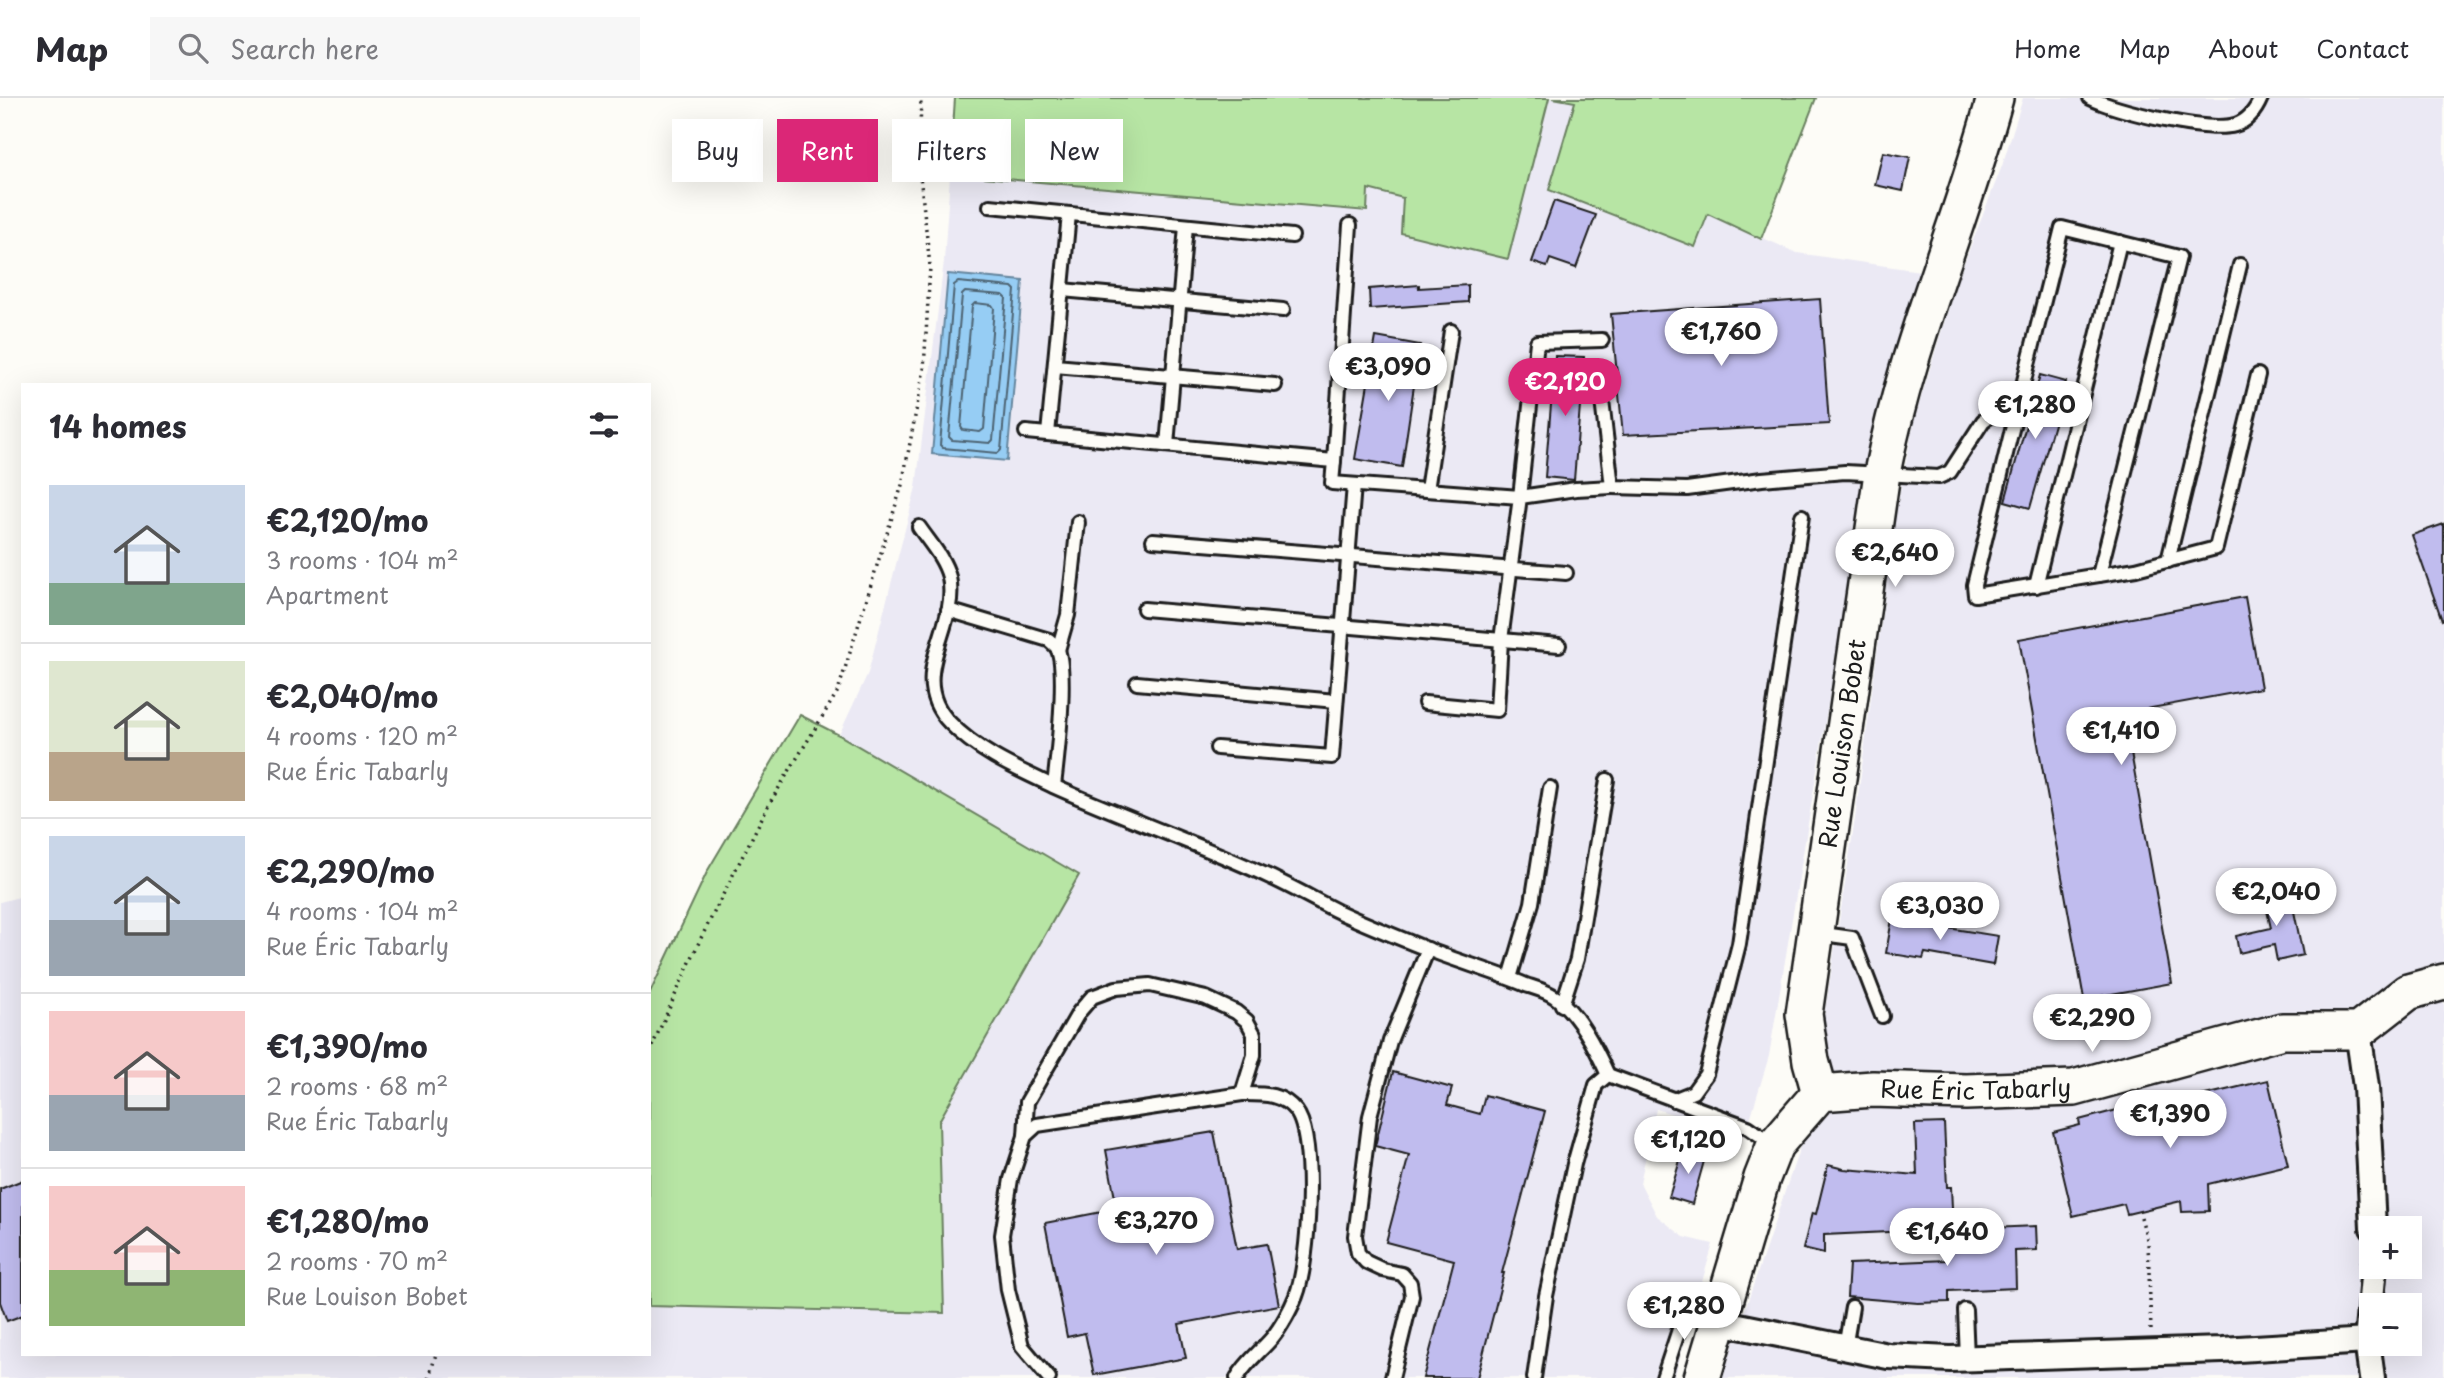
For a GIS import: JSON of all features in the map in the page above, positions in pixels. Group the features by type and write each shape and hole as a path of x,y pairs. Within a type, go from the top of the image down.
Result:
{"street":[{"name":"Rue Louison Bobet","path":"1820,1093 1811,1061 1804,1014 1882,473 1902,388 1930,296 1980,157 1995,98"},
{"path":"2373,1216 2366,1087 2358,1031 2408,992 2444,982"},
{"name":"Rue Éric Tabarly","path":"1820,1093 1873,1090 1966,1093 2074,1088 2282,1031 2358,1031"},
{"path":"1702,1378 1762,1178 1775,1146 1820,1093"},
{"path":"1719,1322 1888,1356 1967,1358 2222,1350 2359,1341"},
{"path":"2369,1356 2372,1378"}],"lane":[{"path":"2090,98 2125,112 2211,128 2237,125 2255,112 2261,98"},
{"path":"990,206 1292,236"},
{"path":"1048,434 1069,214"},
{"path":"1350,225 1332,483 1520,497 1576,489 1687,489 1844,472 1939,477 1950,472 1983,421 1999,413 2015,417"},
{"path":"1167,445 1186,226"},
{"path":"2099,575 2179,257 2062,228 1974,585 1975,595 2036,586 2136,569 2217,548 2258,375"},
{"path":"2036,586 2120,243"},
{"path":"2168,561 2240,265"},
{"path":"1062,290 1283,310"},
{"path":"1427,490 1451,331"},
{"path":"1425,703 1497,710 1501,640 1537,342 1602,340"},
{"path":"1055,366 1275,385"},
{"path":"1600,374 1612,488"},
{"path":"1026,432 1334,461"},
{"path":"1217,748 1332,757 1354,485"},
{"path":"1673,1100 1693,1092 1706,1074 1739,944 1802,516"},
{"path":"1054,786 1060,726 1061,669 1058,650 1068,615 1077,522"},
{"path":"919,527 939,555 949,578 948,611 930,685 937,706 950,723 976,744 1011,766 1054,786 1268,876 1340,912 1555,997 1579,1023 1596,1049 1608,1075 1748,1127 1775,1146"},
{"path":"1153,540 1566,573"},
{"path":"1144,609 1559,645"},
{"path":"948,611 1049,640 1058,650"},
{"path":"1137,683 1336,701"},
{"path":"1562,1005 1577,959 1607,780"},
{"path":"1510,978 1532,903 1549,788"},
{"path":"1816,933 1852,938 1882,1016"},
{"path":"1392,1378 1412,1296 1410,1283 1402,1274 1383,1270 1366,1262 1358,1253 1355,1236 1370,1116 1390,1041 1428,949"},
{"path":"1049,1378 1022,1346 1008,1290 1002,1235 1011,1179 1025,1136 1027,1102 1079,1012 1092,998 1116,988 1150,985 1206,998 1236,1012 1247,1021 1254,1034 1254,1055 1242,1094"},
{"path":"1534,1378 1546,1296 1574,1164 1596,1085 1608,1075"},
{"path":"1025,1136 1038,1125 1242,1094 1269,1094 1285,1100 1297,1112 1305,1133 1308,1172 1306,1248 1296,1296 1273,1337 1242,1368 1237,1378"},
{"path":"1663,1378 1689,1299"},
{"path":"1845,1348 1852,1307"},
{"path":"1965,1310 1967,1358"}],"path":[{"path":"651,1049 700,940 769,804 838,691 902,485 924,369 930,265 919,166 921,98"},
{"path":"2141,1217 2148,1243 2151,1335"},
{"path":"429,1378 435,1356"}],"shaded area":[{"path":"1549,98 1575,102 1550,190 1695,247 1708,214 1797,253 1920,271 1890,374 1869,461 1769,1056 1745,1136 1656,1109 1640,1183 1657,1216 1684,1237 1713,1244 1674,1378 0,1378 0,902 21,897 21,1356 651,1356 651,1306 944,1313 939,1121 1079,875 839,735 868,673 916,487 944,261 949,182 1011,182 1011,179 1366,211 1368,189 1403,198 1508,258"},
{"path":"2023,98 2444,98 2444,1378 1722,1378 1807,1126 1855,819 1896,511 1915,417 1957,281 2002,166"}],"green space":[{"path":"955,98 1549,98 1508,259 1401,233 1403,198 1368,189 1367,211 1040,182 1123,182 1123,119 1025,119 1025,181 1011,179 1011,119 954,119"},
{"path":"1553,98 1816,98 1761,239 1708,214 1695,247 1549,190 1575,102"},
{"path":"800,715 1079,875 939,1121 944,1313 651,1306 651,991 708,870"}],"water":[{"path":"948,274 1023,281 1007,461 932,454"}],"building":[{"path":"1883,152 1910,157 1903,191 1875,185"},
{"path":"1554,201 1596,215 1576,268 1550,259 1547,267 1532,262"},
{"path":"1419,285 1419,288 1468,285 1468,302 1370,309 1369,289"},
{"path":"1820,299 1829,424 1623,435 1611,314"},
{"path":"1376,337 1420,345 1402,467 1355,459"},
{"path":"1555,356 1584,357 1574,480 1545,477"},
{"path":"2040,375 2066,382 2030,508 2005,501"},
{"path":"2444,524 2444,619 2442,620 2412,535"},
{"path":"2245,597 2261,688 2124,713 2172,983 2084,999 2019,639"},
{"path":"2289,887 2303,955 2277,961 2274,945 2239,953 2236,936 2271,928 2263,893"},
{"path":"1892,919 1998,936 1993,965 1925,953 1923,959 1886,953"},
{"path":"1393,1072 1452,1088 1447,1105 1480,1114 1485,1095 1545,1111 1477,1378 1423,1378 1454,1260 1386,1242 1409,1155 1375,1146"},
{"path":"2268,1080 2288,1165 2208,1184 2209,1211 2182,1212 2181,1201 2127,1214 2124,1204 2073,1216 2053,1132 2080,1125 2079,1120 2178,1094 2180,1101"},
{"path":"1944,1123 1947,1187 1951,1187 1953,1229 1824,1235 1824,1254 1803,1249 1812,1213 1816,1214 1828,1165 1844,1169 1917,1175 1915,1124"},
{"path":"1214,1132 1237,1249 1267,1244 1279,1305 1179,1324 1186,1358 1094,1375 1085,1333 1067,1337 1045,1223 1117,1209 1106,1150"},
{"path":"1684,1147 1706,1154 1692,1204 1669,1197"},
{"path":"21,1181 21,1316 7,1321 0,1302 0,1189"},
{"path":"2036,1226 2037,1250 2015,1251 2016,1288 1949,1291 1949,1302 1918,1303 1847,1297 1849,1264 1947,1260 1945,1230"}]}
